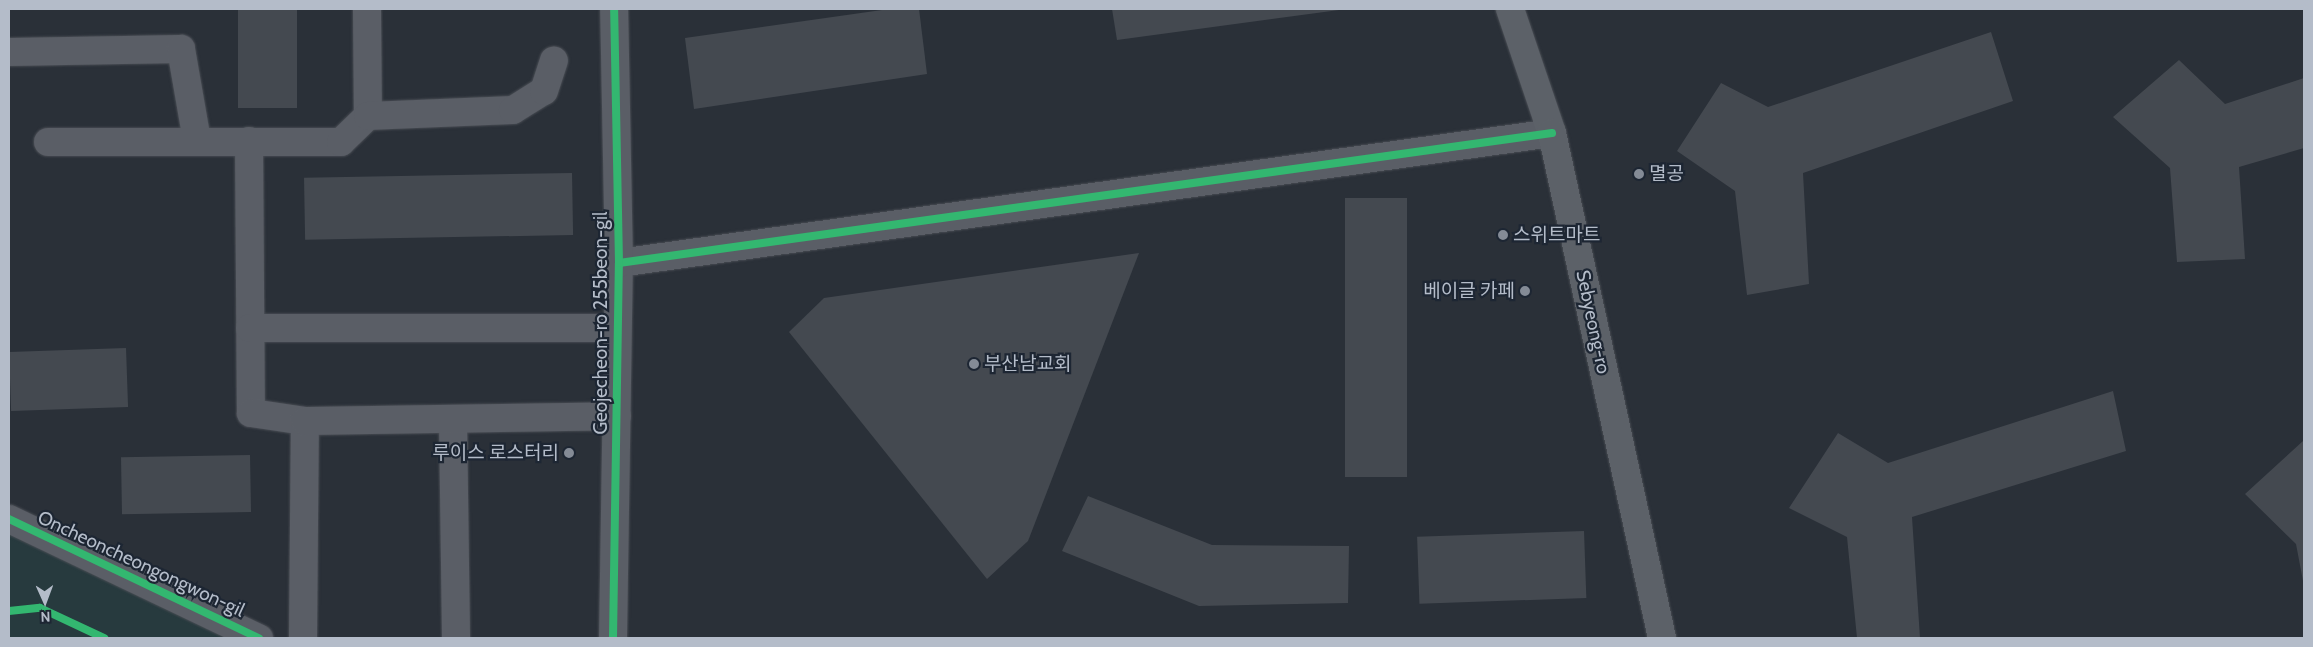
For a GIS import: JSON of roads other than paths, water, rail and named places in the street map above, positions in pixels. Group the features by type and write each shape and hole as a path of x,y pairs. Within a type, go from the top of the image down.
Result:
{"main road":[{"name":"Sebyeong-ro","path":"1510,9 1552,133 1662,638"}],"street":[{"path":"367,9 368,116"},
{"name":"Geojecheon-ro 255beon-gil","path":"613,638 619,263 614,9"},
{"path":"9,52 181,50 197,141"},
{"path":"48,142 341,142 368,116 513,110 544,91 554,61"},
{"path":"619,263 1552,133"},
{"path":"249,141 251,413 305,421 618,416"},
{"path":"250,328 617,328"},
{"path":"453,420 456,638"},
{"path":"303,638 305,421"},
{"name":"Oncheoncheongongwon-gil","path":"9,519 259,638"}],"place":[{"name":"멸공","path":"1639,174"},
{"name":"스위트마트","path":"1503,235"},
{"name":"베이글 카페","path":"1525,291"},
{"name":"부산남교회","path":"974,364"},
{"name":"루이스 로스터리","path":"569,453"}]}
